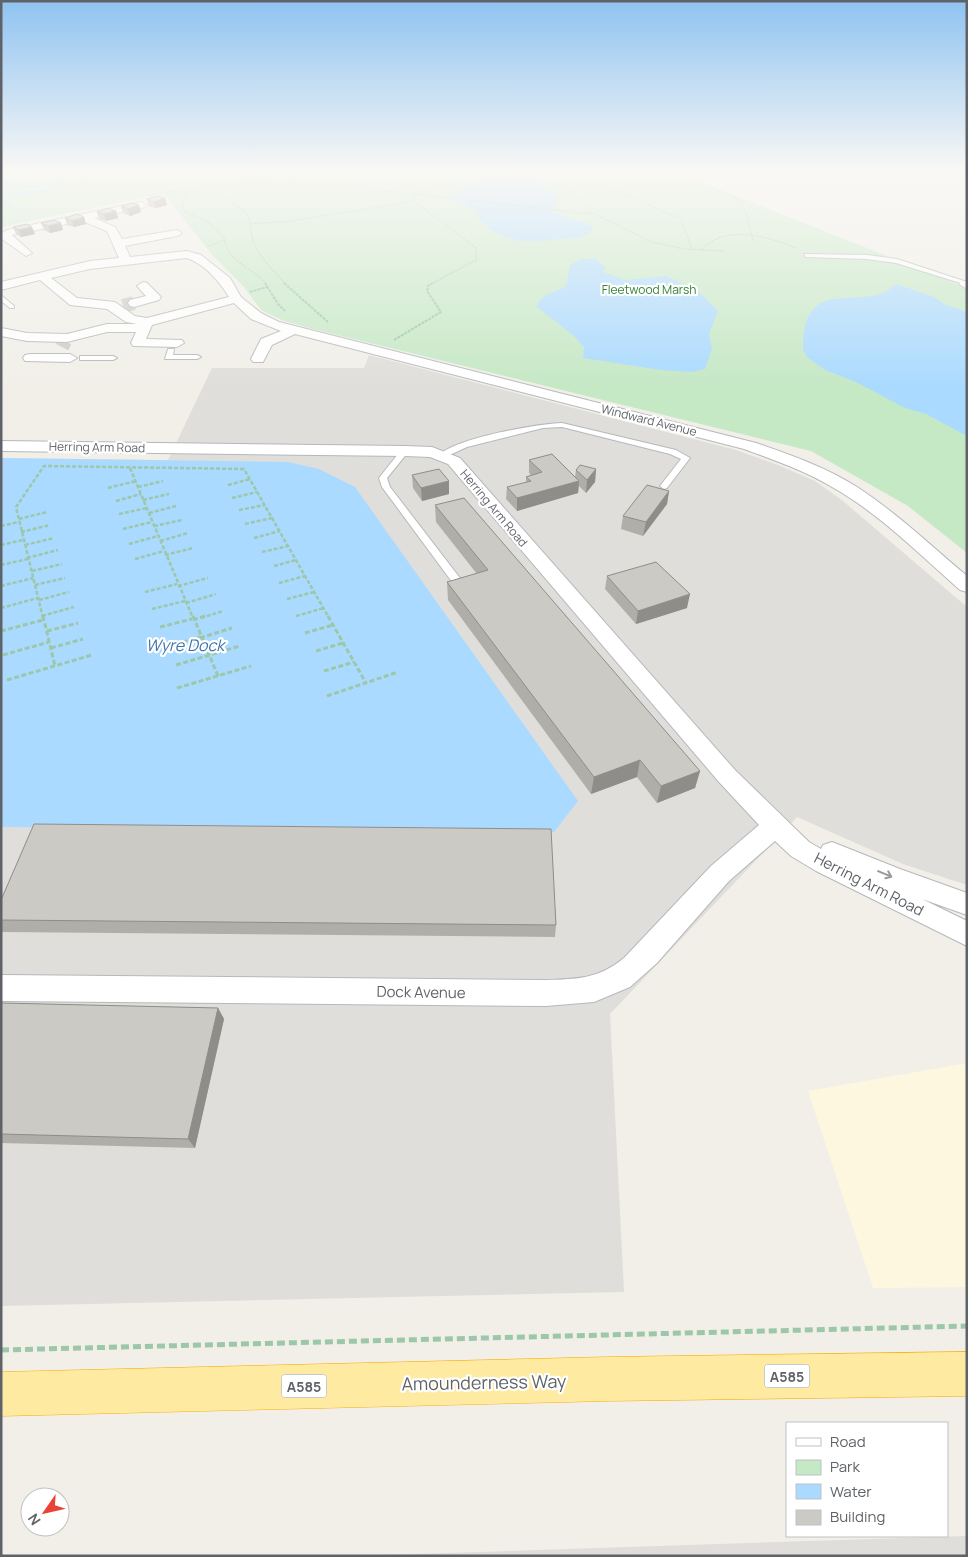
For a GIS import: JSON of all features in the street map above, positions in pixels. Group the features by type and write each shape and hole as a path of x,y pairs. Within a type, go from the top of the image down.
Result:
{"highway":[{"name":"Amounderness Way","path":"1,1394 618,1379 967,1374"}],"street":[{"path":"1,250 21,249 13,243"},
{"path":"120,243 126,260"},
{"name":"Windward Avenue","path":"1,286 90,265 168,255 192,255 226,280 236,299 256,316 274,325 750,446 793,461 832,480 869,503 967,586"},
{"path":"42,276 74,302 123,307 155,297 142,286"},
{"path":"107,328 146,325 236,299"},
{"path":"123,307 131,319 146,325"},
{"path":"30,358 67,350 107,328 123,307"},
{"path":"146,325 138,343 176,343"},
{"path":"258,359 266,342 294,330"},
{"path":"1,332 27,337 67,350"},
{"name":"Herring Arm Road","path":"1,446 405,451 443,455 454,461 465,472 514,532 720,769 800,849 825,864 967,934"},
{"name":"Herring Arm Road","path":"776,827 891,877 967,904"},
{"name":"Dock Avenue","path":"1,988 546,993 597,989 619,979 640,962 726,865 753,842 776,827"}],"lane":[{"path":"806,255 866,257 898,261 966,284"},
{"path":"1,297 12,307"},
{"path":"176,343 168,357 197,358"},
{"path":"67,350 113,358"},
{"path":"443,455 464,445 543,426 562,425 673,452 686,458 664,486"},
{"path":"405,451 384,478 386,487 462,588"}],"path":[{"path":"224,243 232,258 259,277 280,307 316,325 314,335"},
{"path":"254,243 265,259 316,316 330,324"},
{"path":"393,340 442,312 427,291 428,286 476,260 476,248 469,243"},
{"path":"656,243 692,249 725,251"},
{"path":"690,243 692,249"},
{"path":"210,246 216,246"},
{"path":"55,666 16,507 44,466 244,469 366,683"},
{"path":"130,468 192,620 218,676"},
{"path":"228,485 250,480"},
{"path":"108,488 136,481"},
{"path":"138,487 163,482"},
{"path":"232,498 257,492"},
{"path":"116,501 141,494"},
{"path":"143,500 169,494"},
{"path":"238,510 265,505"},
{"path":"149,513 176,506"},
{"path":"119,514 147,508"},
{"path":"1,526 47,512"},
{"path":"245,524 272,518"},
{"path":"154,526 182,520"},
{"path":"123,529 152,522"},
{"path":"21,532 50,525"},
{"path":"254,538 280,531"},
{"path":"160,541 188,533"},
{"path":"129,544 158,536"},
{"path":"25,545 54,538"},
{"path":"1,545 23,540"},
{"path":"262,552 288,546"},
{"path":"135,559 193,548"},
{"path":"1,565 58,550"},
{"path":"274,566 296,560"},
{"path":"32,571 62,564"},
{"path":"279,583 305,576"},
{"path":"1,586 33,578"},
{"path":"35,586 65,578"},
{"path":"146,592 208,578"},
{"path":"1,608 69,592"},
{"path":"288,599 314,592"},
{"path":"152,609 216,594"},
{"path":"1,631 74,607"},
{"path":"296,616 324,608"},
{"path":"160,627 223,611"},
{"path":"47,631 78,623"},
{"path":"305,633 333,625"},
{"path":"168,646 232,628"},
{"path":"51,648 83,639"},
{"path":"3,655 49,642"},
{"path":"316,651 343,643"},
{"path":"176,665 240,646"},
{"path":"7,680 92,656"},
{"path":"324,671 354,662"},
{"path":"177,688 252,666"},
{"path":"327,696 398,672"},
{"path":"1,1350 967,1326"}],"shaded area":[{"path":"369,355 736,450 778,465 815,481 843,501 967,607 967,885 903,864 797,817 610,1014 624,1292 1,1306 1,458 168,460 212,368 364,368"},
{"path":"967,1063 967,1287 873,1288 808,1091"},
{"path":"967,1536 967,1556 356,1556 948,1537"}],"green space":[{"name":"Fleetwood Marsh","path":"203,243 853,243 967,288 967,553 908,506 811,451 284,321 261,310 244,287"}],"water":[{"path":"581,259 596,259 605,268 603,272 626,280 666,276 699,292 718,311 709,334 712,349 705,369 692,372 661,370 583,358 584,347 574,336 537,307 545,296 566,286 570,265"},
{"path":"896,284 934,297 946,305 967,312 967,434 965,435 926,414 905,408 856,382 825,370 808,358 803,350 805,325 813,310 824,302 883,293"},
{"name":"Wyre Dock","path":"1,458 288,462 319,469 355,487 578,801 554,832 1,827"}],"building":[{"path":"552,454 579,481 517,498 507,487 531,481 526,477 542,472 529,460"},
{"path":"580,465 596,469 587,480 576,470"},
{"path":"439,469 449,481 421,488 412,475"},
{"path":"647,485 669,491 646,522 623,516"},
{"path":"464,498 700,771 661,786 640,760 594,777 447,582 488,570 435,505"},
{"path":"656,562 690,594 638,611 607,576"},
{"path":"34,824 551,829 556,925 1,920 1,900"},
{"path":"1,1003 218,1008 188,1139 1,1134"}],"tunnel":[{"path":"123,306 134,303"},
{"path":"62,347 65,341"}]}
